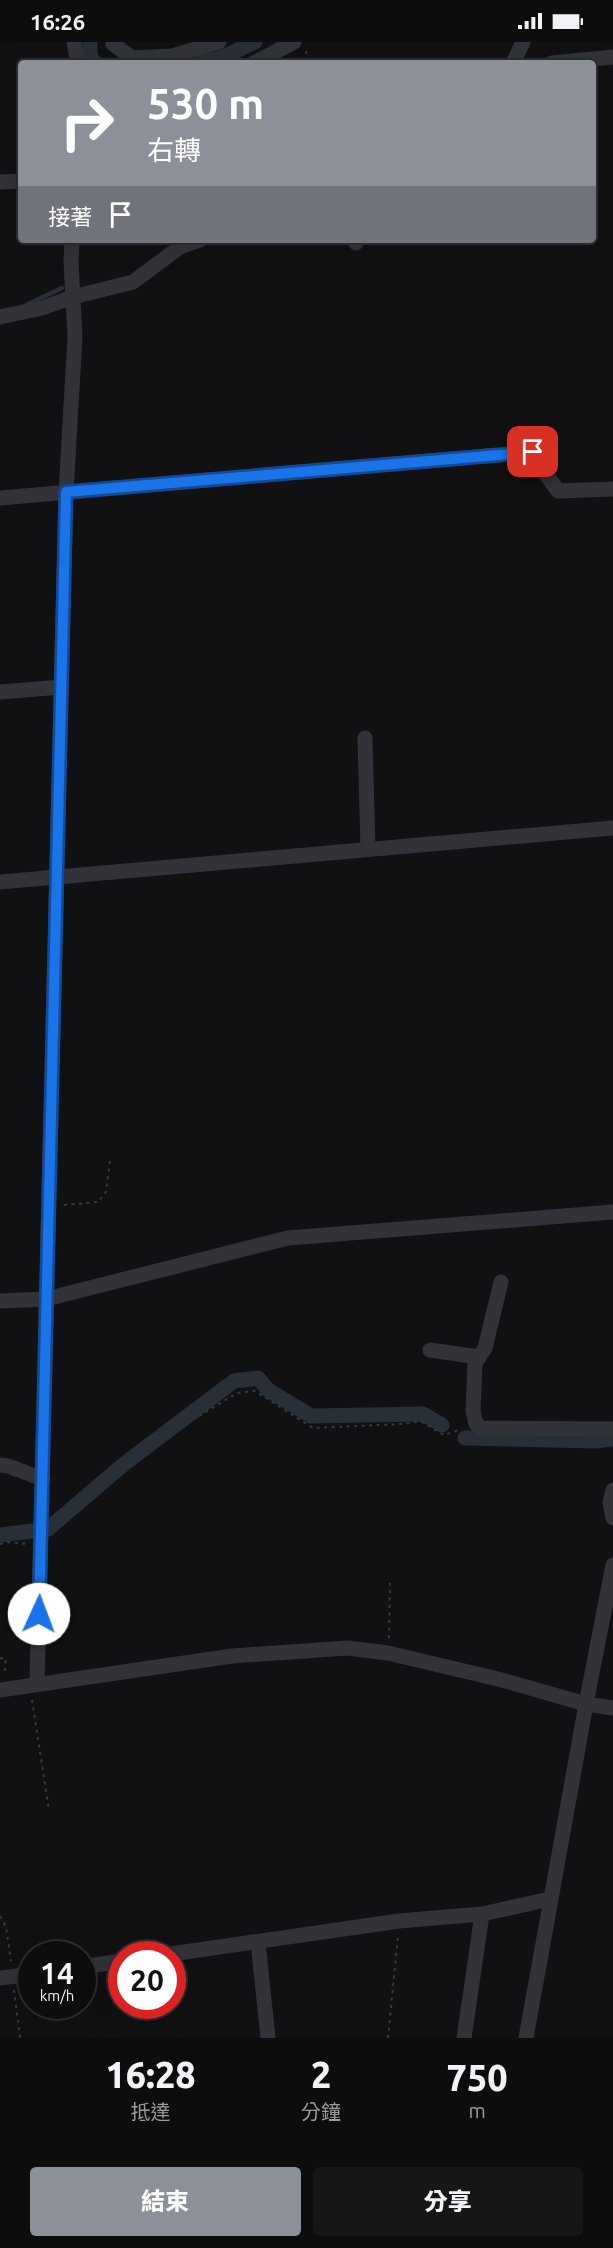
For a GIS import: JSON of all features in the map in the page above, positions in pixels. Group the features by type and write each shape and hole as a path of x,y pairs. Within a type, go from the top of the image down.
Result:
{"street":[{"path":"74,42 77,60"},
{"path":"113,42 131,60"},
{"path":"140,60 172,56 219,42"},
{"path":"260,60 294,42"},
{"path":"515,60 524,42"},
{"path":"582,60 613,57"},
{"path":"0,182 18,181"},
{"path":"33,1685 43,1479 66,492 75,337 72,243"},
{"path":"0,317 42,308 73,297 132,282 180,247 191,243"},
{"path":"0,498 533,452 558,491 613,489"},
{"path":"0,692 61,687"},
{"path":"365,738 368,849"},
{"path":"0,882 613,828"},
{"path":"0,1301 46,1299 288,1238 613,1212"},
{"path":"501,1282 485,1348 476,1363 472,1411 476,1424 482,1428 613,1429"},
{"path":"430,1350 479,1357"},
{"path":"0,1465 43,1479"},
{"path":"613,1490 610,1502 613,1518"},
{"path":"526,2038 613,1566"},
{"path":"2,1690 232,1656 347,1648 388,1653 502,1680 586,1704 613,1708"},
{"path":"186,1952 399,1921 482,1914 550,1899"},
{"path":"464,2038 482,1914"},
{"path":"258,1942 268,2038"},
{"path":"0,1978 18,1976"}],"path":[{"path":"304,42 307,60"},
{"path":"49,1206 99,1202 106,1192 110,1161"},
{"path":"199,1416 237,1393 255,1391 314,1428 420,1421 444,1435 476,1424"},
{"path":"0,1544 9,1542 41,1545"},
{"path":"388,1653 390,1583"},
{"path":"0,1658 6,1659 2,1690"},
{"path":"33,1685 49,1810"},
{"path":"388,2038 399,1921"}],"waterway":[{"path":"90,42 90,58 92,60"},
{"path":"212,60 255,42"},
{"path":"26,305 62,288"},
{"path":"0,1535 48,1529 124,1464 234,1381 258,1378 268,1390 311,1416 423,1414 442,1425"},
{"path":"465,1438 595,1441 613,1439"}],"route":[{"path":"39,1614 66,492 533,452"}]}
